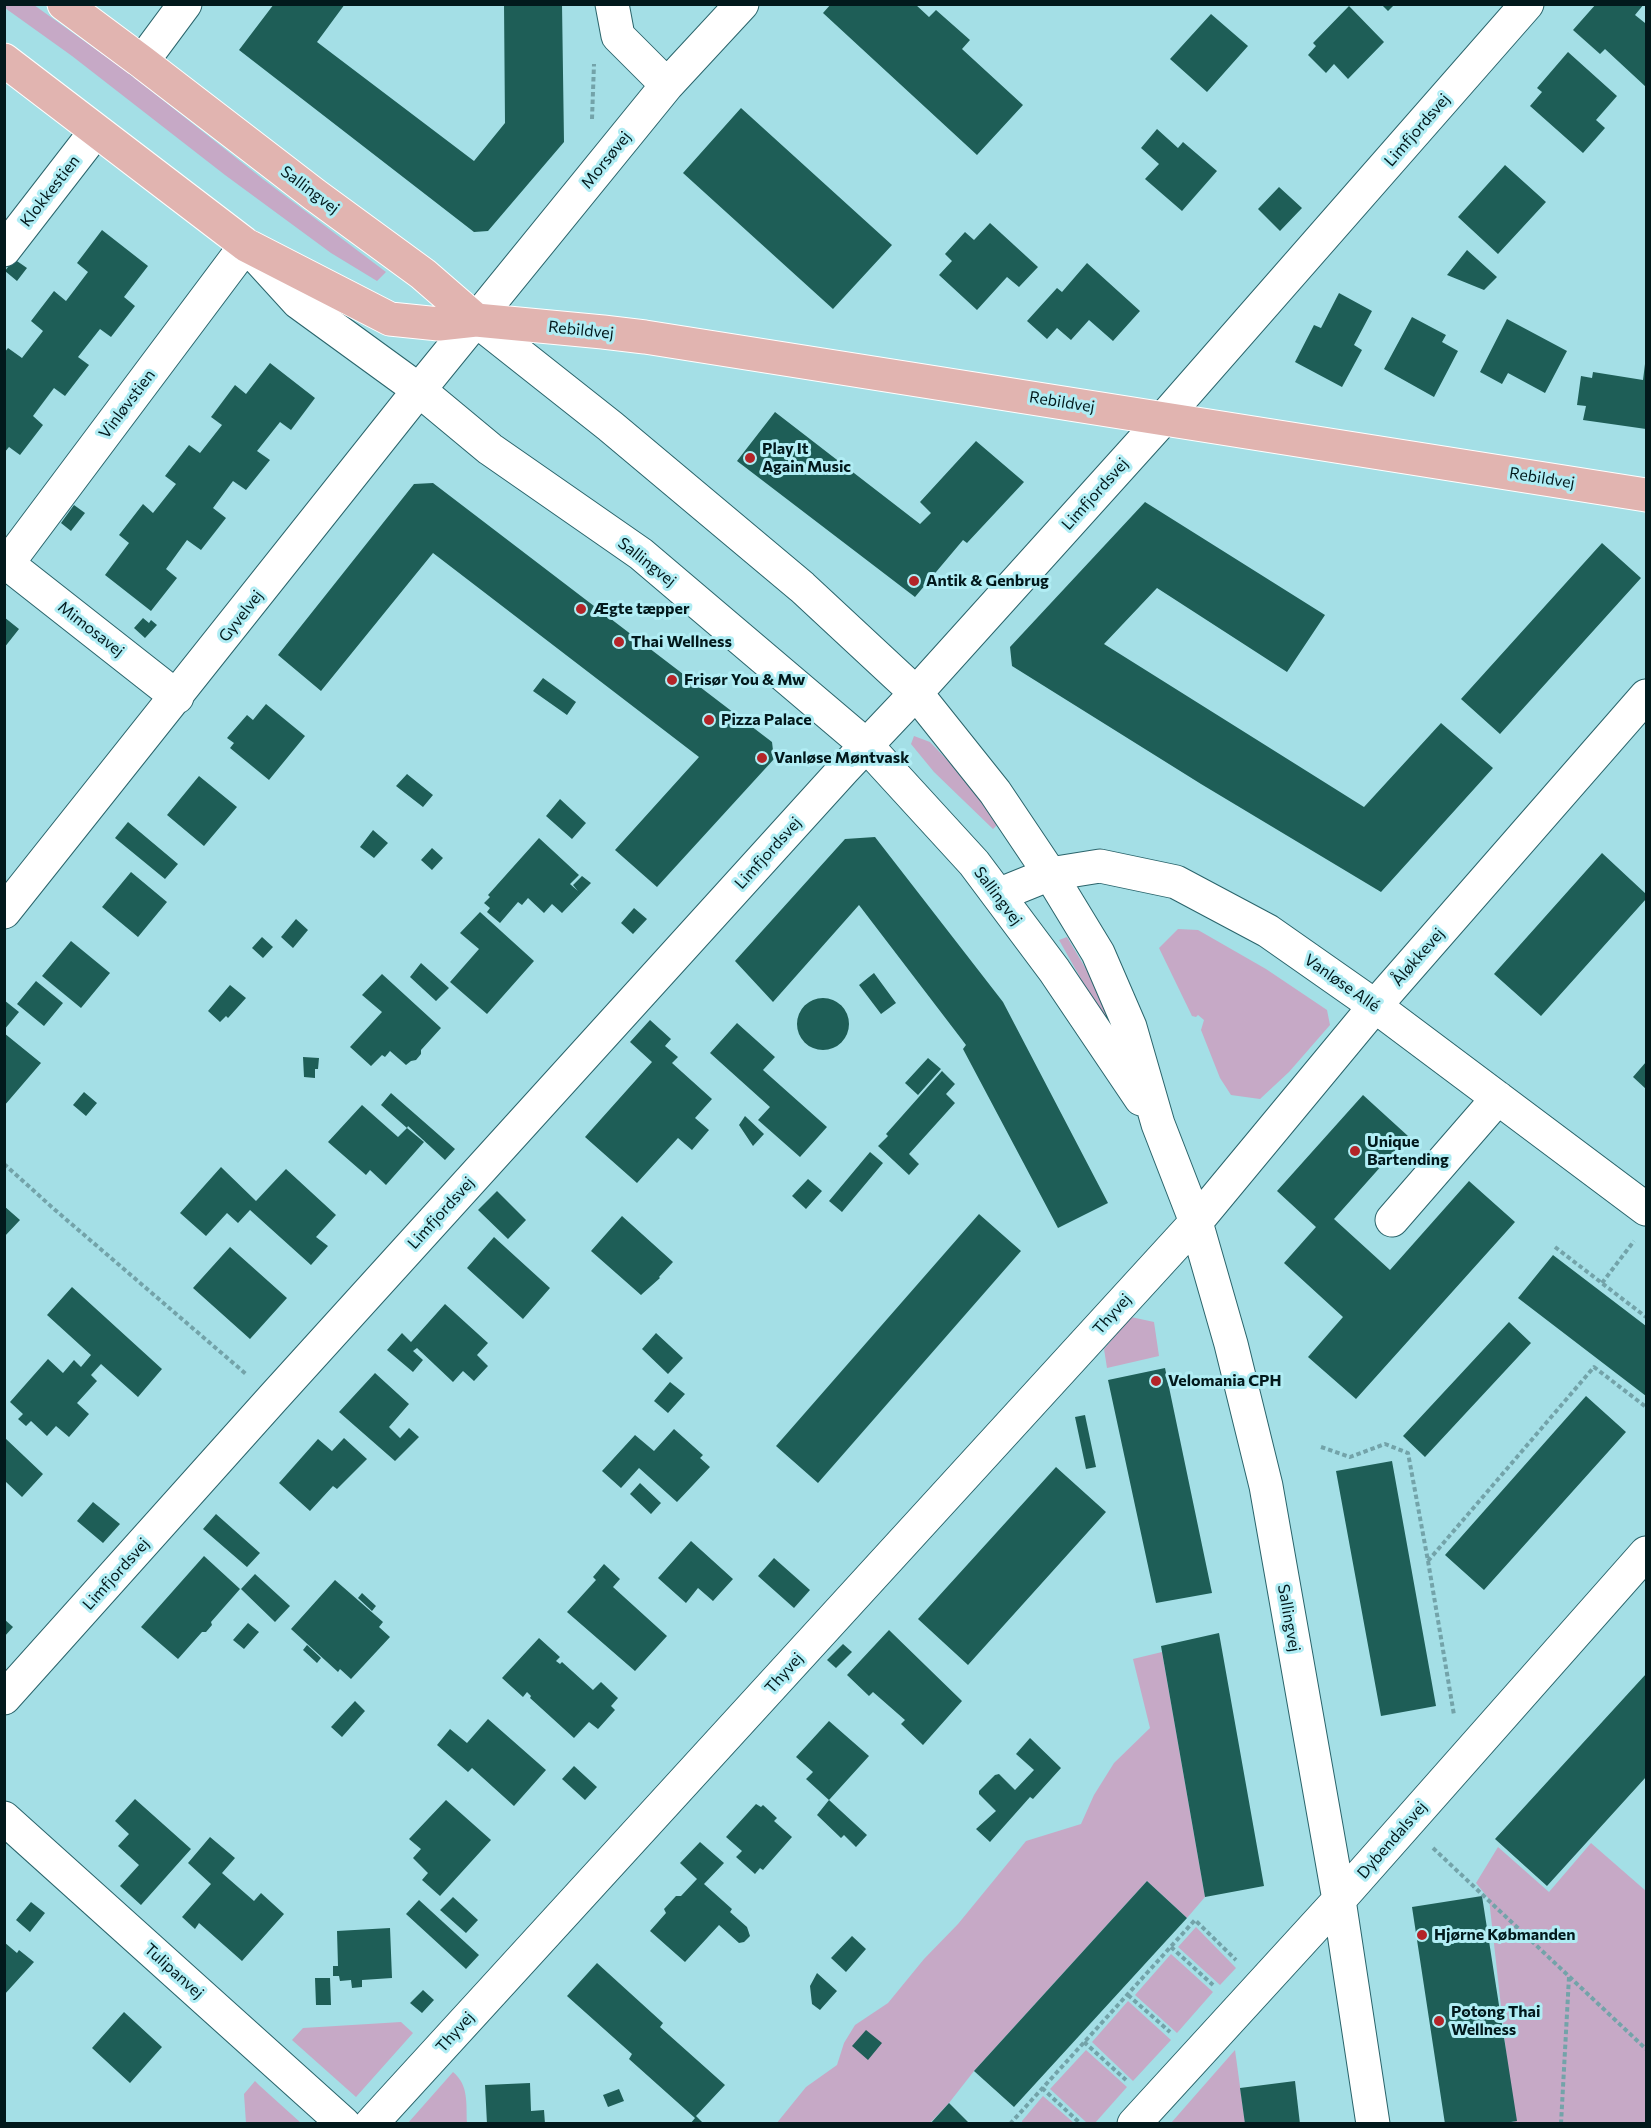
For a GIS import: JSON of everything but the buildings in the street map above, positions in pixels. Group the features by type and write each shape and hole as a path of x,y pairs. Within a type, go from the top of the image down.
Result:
{"main road":[{"name":"Sallingvej","path":"64,4 423,274 476,320"},
{"name":"Sallingvej","path":"4,60 246,245 390,319 439,324 476,320"},
{"name":"Rebildvej","path":"476,320 655,339 1647,495"}],"street":[{"path":"142,62 185,4"},
{"path":"612,4 618,36 667,85"},
{"name":"Morsøvej","path":"476,320 667,85 742,4"},
{"name":"Limfjordsvej","path":"4,1698 273,1398 1164,418 1527,4"},
{"name":"Klokkestien","path":"4,250 96,131"},
{"name":"Sallingvej","path":"246,245 298,302 419,390 490,449 641,554 866,745 974,863 1054,970 1158,1124"},
{"name":"Vinløvstien","path":"6,562 246,245"},
{"name":"Gyvelvej","path":"4,912 476,320"},
{"name":"Sallingvej","path":"476,320 610,426 802,587 916,693 995,792 1050,874 1098,954 1130,1027 1158,1124 1196,1222 1231,1344 1266,1486 1340,1900 1373,2124"},
{"name":"Mimosavej","path":"6,562 177,697"},
{"name":"Åløkkevej","path":"1196,1222 1375,1006 1647,696"},
{"name":"Vanløse Allé","path":"998,895 1050,874 1100,866 1176,882 1268,931 1375,1006 1498,1098 1643,1221"},
{"path":"1392,1220 1498,1098"},
{"name":"Thyvej","path":"371,2124 1196,1222"},
{"name":"Dybendalsvej","path":"1143,2113 1340,1900 1647,1553"},
{"name":"Tulipanvej","path":"4,1818 344,2124"}],"path":[{"path":"594,58 595,91 591,128 614,150"},
{"path":"4,1164 273,1398"},
{"path":"1602,1283 1643,1221"},
{"path":"1555,1247 1647,1317"},
{"path":"1428,1562 1594,1367 1647,1407"},
{"path":"1321,1447 1350,1456 1385,1444 1408,1453 1462,1762"},
{"path":"1407,1824 1647,2049"},
{"path":"1010,2124 1196,1920 1261,1985"},
{"path":"1171,1947 1240,2009"},
{"path":"1561,2124 1569,1976"},
{"path":"1128,1995 1197,2056"},
{"path":"1084,2042 1143,2113"},
{"path":"1042,2088 1082,2124"}],"shaded area":[{"path":"5,4 34,5 126,71 264,180 386,272 377,281 331,253 225,175 72,56 5,8"},
{"path":"914,736 930,742 954,767 999,823 993,829 934,772 911,744"},
{"path":"1178,929 1198,930 1266,969 1327,1010 1330,1025 1289,1072 1260,1099 1231,1095 1220,1078 1201,1030 1204,1020 1198,1015 1192,1016 1159,948"},
{"path":"1067,937 1092,979 1108,1017 1103,1018 1059,940"},
{"path":"1131,1317 1154,1322 1159,1356 1107,1368 1104,1349"},
{"path":"1162,1652 1205,1897 1187,1918 1147,1881 974,2071 930,2123 776,2124 806,2087 837,2065 844,2043 855,2025 888,2003 924,1959 958,1924 1026,1841 1081,1824 1094,1795 1114,1763 1150,1728 1133,1659"},
{"path":"1591,1843 1646,1891 1646,2123 1514,2123 1489,1899 1476,1883 1498,1847 1549,1892"},
{"path":"1196,1927 1236,1968 1220,1985 1178,1947"},
{"path":"1171,1954 1213,1992 1177,2033 1135,1995"},
{"path":"1128,2001 1171,2040 1133,2081 1092,2042"},
{"path":"401,2022 413,2033 356,2097 292,2040 303,2028"},
{"path":"1086,2050 1127,2087 1095,2123 1087,2123 1050,2089"},
{"path":"1235,2050 1245,2123 1171,2123"},
{"path":"453,2072 464,2089 467,2123 408,2123"},
{"path":"255,2081 301,2123 246,2123 244,2094"},
{"path":"1043,2096 1074,2123 1022,2123"}],"place":[{"name":"Play It Again Music","path":"750,458"},
{"name":"Antik & Genbrug","path":"914,581"},
{"name":"Ægte tæpper","path":"581,609"},
{"name":"Thai Wellness","path":"619,642"},
{"name":"Frisør You & Mw","path":"672,680"},
{"name":"Pizza Palace","path":"709,720"},
{"name":"Vanløse Møntvask","path":"762,758"},
{"name":"Unique Bartending","path":"1355,1151"},
{"name":"Velomania CPH","path":"1156,1381"},
{"name":"Hjørne Købmanden","path":"1422,1935"},
{"name":"Potong Thai Wellness","path":"1439,2021"}]}
